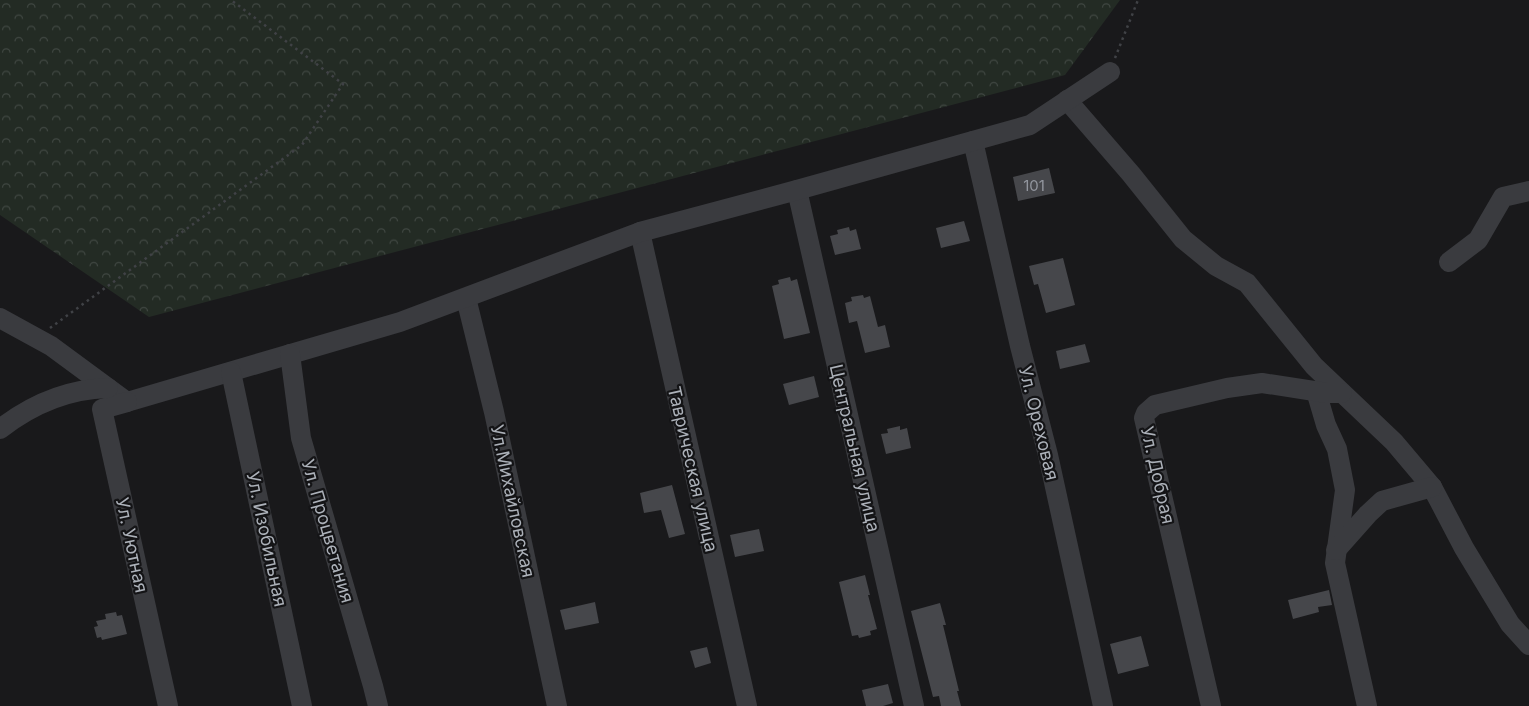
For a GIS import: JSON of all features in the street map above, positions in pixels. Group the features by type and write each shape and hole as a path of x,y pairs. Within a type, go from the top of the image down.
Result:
{"street":[{"path":"0,318 51,346 127,402 400,322 640,232 1030,124 1110,72"},
{"path":"1067,100 1131,174 1183,239 1216,266 1247,283 1314,366 1394,442 1432,487 1464,548 1510,624 1529,645"},
{"name":"Ул. Ореховая","path":"973,141 1020,346 1048,455 1102,706"},
{"name":"Центральная улица","path":"797,190 914,706"},
{"path":"1449,262 1478,240 1503,197 1529,191"},
{"name":"Таврическая улица","path":"640,232 747,706"},
{"name":"Ул.Михайловская","path":"466,298 494,412 557,706"},
{"name":"Ул. Процветания","path":"290,354 301,438 378,706"},
{"name":"Ул. Изобильная","path":"231,372 302,706"},
{"name":"Ул. Добрая","path":"1211,706 1144,418 1146,413 1155,404 1227,388 1262,383 1342,393"},
{"path":"0,429 16,416 57,396 93,388 108,388"},
{"path":"1316,391 1326,425 1337,450 1345,490 1335,557 1367,706"},
{"name":"Ул. Уютная","path":"127,402 102,409 168,706"},
{"path":"1335,557 1368,514 1382,501 1432,487"}],"path":[{"path":"46,331 302,145 343,84 231,0"},
{"path":"1110,72 1138,0"}],"green space":[{"path":"0,0 1120,0 1065,75 149,317 0,215"}],"building":[{"path":"1049,168 1055,193 1018,201 1013,177"},
{"path":"964,221 970,241 941,248 936,228"},
{"path":"849,227 850,231 856,229 861,249 835,255 830,236 838,234 837,230"},
{"path":"1063,258 1075,305 1046,313 1038,284 1034,285 1029,266"},
{"path":"790,277 791,281 797,279 810,333 784,339 772,286 779,284 778,280"},
{"path":"863,295 864,298 870,296 878,327 885,325 890,347 865,353 857,321 849,323 845,303 852,301 851,297"},
{"path":"1085,344 1090,362 1060,369 1056,351"},
{"path":"814,376 819,397 789,405 783,384"},
{"path":"900,426 900,430 907,428 911,448 886,454 881,434 888,433 887,429"},
{"path":"672,485 685,534 669,538 661,510 644,513 640,493"},
{"path":"759,529 764,551 735,557 730,535"},
{"path":"865,575 877,629 870,631 871,635 859,638 858,635 852,636 839,582"},
{"path":"1329,590 1332,605 1318,607 1319,612 1293,619 1288,600"},
{"path":"595,602 599,623 565,630 560,610"},
{"path":"940,603 961,706 941,706 939,696 933,697 911,611"},
{"path":"116,612 117,616 122,615 127,634 102,640 101,637 97,638 94,627 98,626 96,621 106,619 105,614"},
{"path":"1141,636 1149,666 1118,674 1110,644"},
{"path":"707,647 711,663 695,668 690,651"},
{"path":"888,684 893,703 883,706 866,706 862,690"}]}
